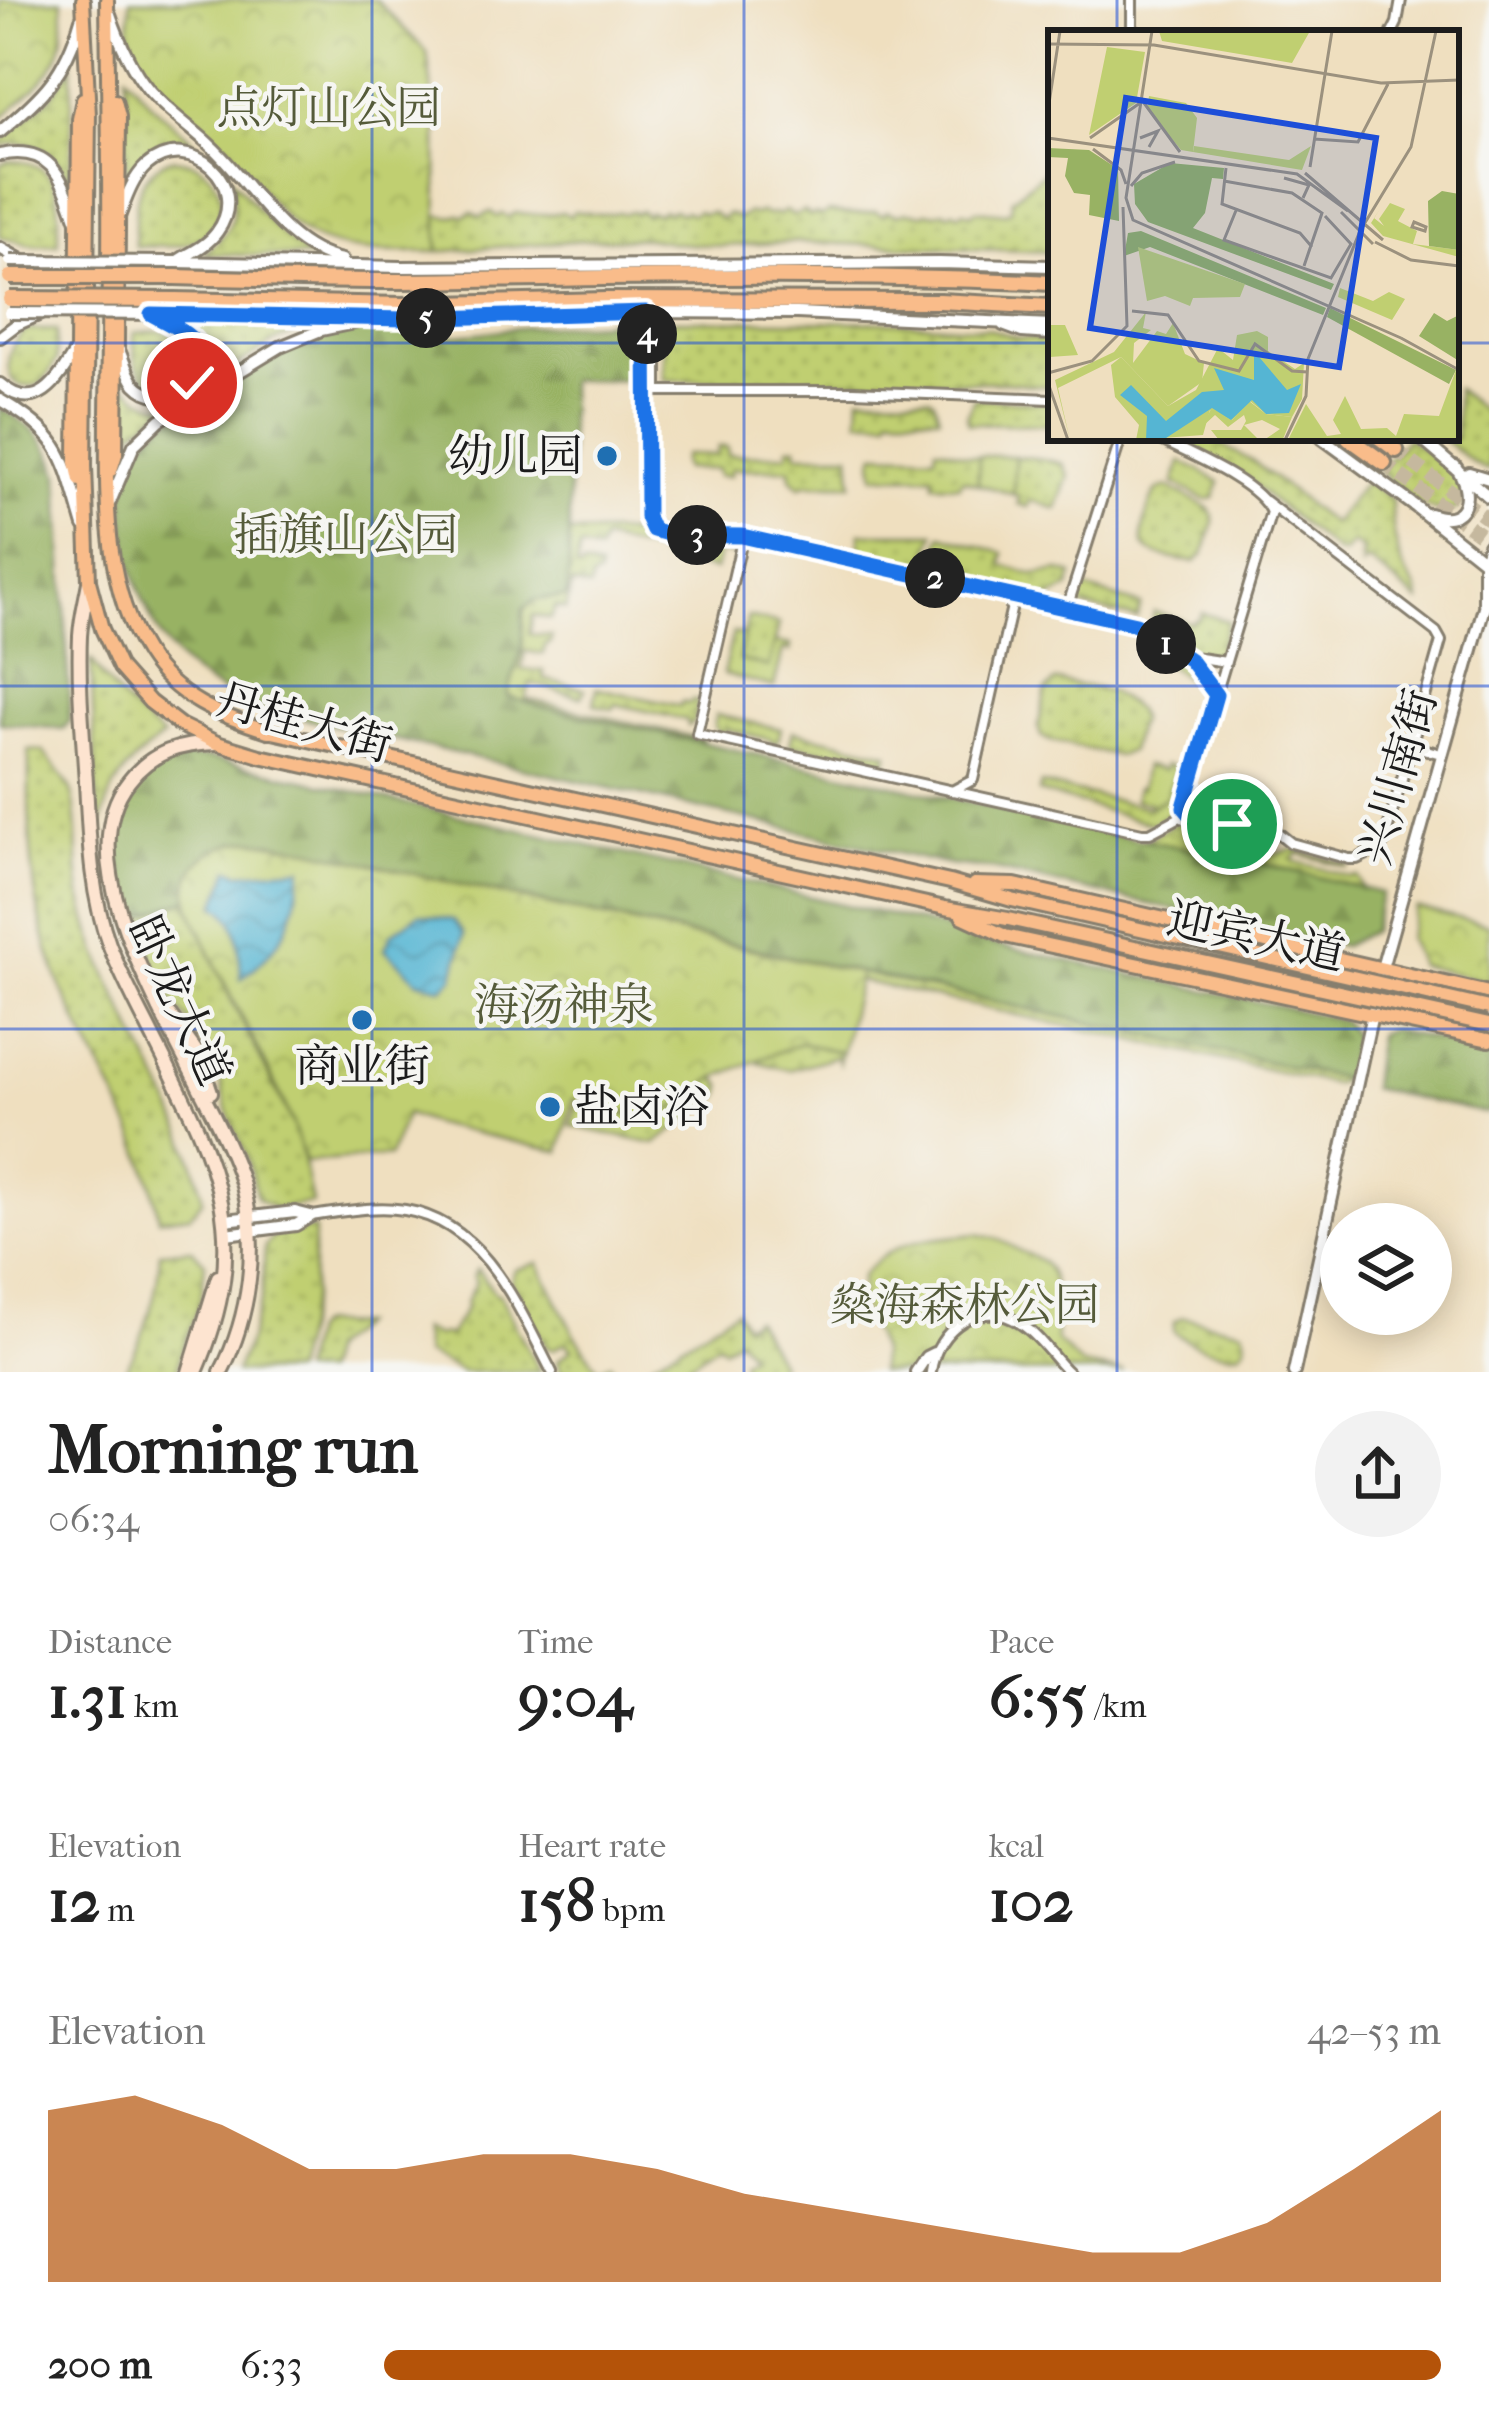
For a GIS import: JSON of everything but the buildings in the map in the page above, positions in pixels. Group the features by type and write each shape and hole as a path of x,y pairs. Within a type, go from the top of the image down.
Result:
{"highway":[{"path":"9,267 401,281 647,276 1048,283"},
{"path":"5,306 605,300 940,301 1048,307"},
{"path":"1353,441 1384,463"},
{"path":"1384,441 1396,450"}],"main road":[{"name":"丹桂大街","path":"107,3 109,505 116,575 128,618 170,683 227,718 268,730 950,882 1012,900"},
{"name":"丹桂大街","path":"83,5 89,115 89,580 102,629 120,668 150,701 180,724 260,756 1008,919"},
{"path":"108,482 116,454 119,117 109,71"},
{"path":"86,74 80,119 76,462 86,505"},
{"name":"卧龙大道","path":"89,580 80,633 88,832 98,906 124,980 211,1162 225,1227 226,1253 192,1372"},
{"name":"卧龙大道","path":"218,743 176,746 149,760 118,795 107,835 115,898 127,935 157,1001 198,1054 243,1187 250,1223 250,1274 236,1336 221,1372"},
{"path":"950,882 1015,886 1489,992"},
{"name":"迎宾大道","path":"1012,900 1489,1008"},
{"path":"945,908 1005,936 1489,1040"},
{"name":"迎宾大道","path":"1008,919 1489,1025"},
{"path":"1322,1003 1345,997 1352,988 1352,973 1335,957"},
{"path":"1420,1024 1406,1014 1402,994 1413,982 1430,979"}],"street":[{"path":"1394,30 1401,0"},
{"path":"107,3 126,55 151,93 211,146 283,228 328,257 369,266"},
{"path":"0,131 48,90 74,41 83,5"},
{"path":"0,155 18,152 45,160 56,171 79,225"},
{"path":"118,219 137,177 159,158 178,153 212,164 225,186 225,216 218,231 175,270"},
{"path":"0,248 9,267"},
{"path":"817,277 939,263"},
{"path":"495,264 647,276"},
{"path":"175,270 495,264 1048,266"},
{"path":"605,300 737,313"},
{"path":"797,313 940,301"},
{"path":"5,306 44,313 151,314 175,307 376,318 797,313 1048,325"},
{"path":"652,312 649,525 657,532 742,536 1133,623 1186,656 1216,695"},
{"path":"0,337 44,313"},
{"path":"117,343 132,381 143,390 157,397 183,393 199,373 200,349 178,328 151,314"},
{"path":"109,505 134,445 160,420 301,338 376,318"},
{"path":"994,321 1022,332 1048,334"},
{"path":"0,384 13,394 42,394 54,384 77,347"},
{"path":"652,390 1048,399"},
{"path":"0,400 38,423 51,438 62,457 87,536"},
{"path":"1066,608 1119,441"},
{"path":"1163,441 1246,486 1439,637 1440,646 1379,848 1349,859 1291,843 1276,830 1245,821 1227,824 1190,814 1184,801"},
{"path":"1326,441 1486,562"},
{"path":"1424,441 1489,496"},
{"path":"1416,506 1443,518 1458,513 1468,490 1455,466"},
{"path":"1455,466 1489,479"},
{"path":"1178,816 1270,516 1265,501"},
{"path":"742,536 697,734 1142,833 1190,814"},
{"name":"兴川南街","path":"1294,1372 1382,968 1485,611 1489,545"},
{"path":"986,799 973,780 1014,597"},
{"path":"1186,656 1226,662"},
{"path":"1412,746 1441,754"},
{"path":"952,791 973,780"},
{"path":"225,1227 296,1225 311,1216 388,1209 412,1212 444,1225 493,1266 551,1372"},
{"path":"931,1372 940,1341 965,1319 978,1315 1023,1324 1068,1372"},
{"path":"916,1372 934,1353"}],"green space":[{"path":"0,0 62,0 63,26 59,53 47,75 0,119"},
{"name":"点灯山公园","path":"130,0 376,0 427,52 437,131 438,252 356,250 299,229 239,162 153,80 131,41"},
{"path":"72,66 71,185 44,150 25,144 0,146 0,142 51,97"},
{"path":"126,74 152,105 206,152 181,147 159,151 140,162 126,183"},
{"path":"171,159 204,169 214,181 221,208 216,221 192,242 135,246 142,184"},
{"path":"10,161 40,168 49,176 58,200 58,244 31,245 0,237 0,164"},
{"path":"1048,169 1048,252 796,242 721,246 648,238 438,252 437,215 472,212 480,217 491,212 508,217 562,212 570,216 574,211 641,211 646,215 663,210 711,212 721,219 727,214 740,218 748,213 778,215 785,211 794,216 804,211 810,216 875,211 883,215 887,211 897,215 971,214 976,210 1006,213 1012,199"},
{"path":"231,177 278,230 311,257 204,254 231,221"},
{"name":"插旗山公园","path":"633,319 640,330 640,380 569,380 566,597 534,600 523,609 522,649 507,696 1382,893 1372,931 1343,946 992,869 950,865 270,711 200,678 168,647 135,577 124,510 133,459 158,428 277,356 329,334 370,330 446,336"},
{"path":"673,320 893,322 986,328 1019,338 1048,340 1048,387 1007,382 664,380 664,329"},
{"path":"183,321 322,323 275,341 200,389 208,368 208,350"},
{"path":"27,330 56,330 57,360 43,382 29,386 19,385 9,370 12,348"},
{"path":"158,331 188,342 192,366 179,387 155,387 139,370 134,333"},
{"path":"124,383 144,399 169,406 135,430 124,447"},
{"path":"1459,391 1489,416 1489,471 1446,441 1459,441"},
{"path":"860,396 930,397 939,416 859,420"},
{"path":"974,398 1048,403 1048,425 969,423"},
{"path":"0,408 37,434 59,474 70,721 63,729 0,723"},
{"path":"1174,441 1215,441 1255,463 1332,524 1366,481 1392,499 1398,551 1419,602 1368,560 1360,567 1364,552 1353,543 1343,554 1336,552 1248,480"},
{"path":"1404,441 1411,441 1458,476 1464,492 1457,509 1436,510 1379,471"},
{"path":"718,447 727,447 728,455 788,454 789,447 797,447 797,454 850,454 852,484 800,487 790,469 731,469 730,476 718,476 717,469 684,469 684,455 717,455"},
{"path":"936,447 974,456 1052,461 1063,464 1069,476 1057,509 1031,500 1028,507 1018,504 1019,496 962,479 959,485 934,484 934,476 875,476 876,453 935,455"},
{"path":"979,456 1015,456 1013,494 978,484"},
{"path":"1181,461 1220,482 1214,498 1206,500 1174,483"},
{"path":"1168,487 1207,507 1213,515 1203,555 1195,562 1155,554 1143,543 1151,500 1158,490"},
{"path":"569,533 647,533 729,547 732,555 719,552 715,570 603,540 598,552 580,548 576,568 599,569 598,576 590,588 572,584 566,609 555,607 551,619 533,615 529,634 552,636 543,654 525,651 521,669 544,671 543,679 585,689 577,696 530,683 526,699 702,742 506,696 522,649 523,609 569,576"},
{"path":"860,533 935,533 926,560 929,573 864,559"},
{"path":"942,535 1004,553 1002,565 1034,575 1060,571 1073,575 1069,588 1047,600 941,576 933,564"},
{"path":"1081,587 1141,605 1137,618 1080,606 1076,601"},
{"path":"1154,612 1191,623 1202,613 1228,621 1220,648 1226,651 1218,657 1188,653 1150,629"},
{"path":"748,617 779,624 769,667 738,660"},
{"path":"733,633 744,635 739,660 768,667 775,642 791,645 790,651 783,650 774,687 723,674"},
{"path":"1151,646 1203,683 1207,702 1201,722 1193,720 1198,700 1193,685 1146,654"},
{"path":"91,659 124,701 163,737 116,784 104,813 99,848"},
{"path":"1056,681 1109,691 1136,709 1139,719 1130,751 1118,756 1041,736 1038,727 1046,690"},
{"path":"597,688 681,706 698,701 694,722 688,726 687,720 615,704 613,709 596,705"},
{"path":"716,715 781,729 778,741 772,745 772,740 725,729 723,735 714,727"},
{"path":"793,731 888,753 885,766 878,769 879,764 797,745 794,750 790,744"},
{"path":"29,750 43,751 71,791 82,899 108,976 192,1159 203,1199 190,1215 159,1219 130,1126 71,1009 48,951 30,837"},
{"path":"187,757 208,758 941,927 977,941 1342,1020 1354,1036 1346,1079 274,843 233,842 188,889 187,900 133,919 120,866 118,819 138,782"},
{"path":"1165,765 1177,768 1166,798 1155,804 1134,800 1145,766 1164,770"},
{"path":"1176,774 1184,777 1173,811 1152,824 1039,792 1041,784 1149,808 1166,798"},
{"path":"1187,819 1186,825 1213,833 1216,827 1268,841 1217,830 1214,838 1270,855 1294,849 1348,864 1297,853 1293,861 1357,876 1363,889 1261,862 1140,840"},
{"name":"海汤神泉","path":"251,840 860,973 842,1052 800,1043 716,1077 658,1119 573,1099 560,1152 406,1114 389,1156 305,1162 285,1107 189,902 189,883 198,863 217,849"},
{"path":"187,900 298,1135 312,1203 275,1209 257,1198 218,1073 192,1025 175,1006 133,919"},
{"path":"1416,908 1489,925 1489,982 1419,965 1408,938"},
{"path":"761,951 1346,1079 1334,1084 774,962"},
{"path":"761,976 842,1050 839,1062 837,1056 789,1070 742,1058"},
{"path":"1389,1029 1489,1052 1489,1114 1371,1088 1378,1034"},
{"path":"716,1077 723,1086 721,1096 655,1144 571,1126 577,1103 655,1122"},
{"path":"314,1229 312,1296 293,1372 235,1372 262,1296 265,1246 276,1234"},
{"name":"燊海森林公园","path":"976,1234 999,1240 1045,1266 1056,1296 1056,1340 1081,1365 1124,1372 879,1372 880,1351 861,1305 861,1277 899,1247"},
{"path":"192,1249 205,1263 201,1300 177,1372 124,1372 150,1314 160,1252"},
{"path":"538,1263 599,1370 610,1363 616,1372 561,1372 558,1360 572,1349 566,1342 547,1348 511,1280 515,1270"},
{"path":"477,1269 499,1294 540,1372 463,1372 425,1354 421,1329 449,1336 467,1306"},
{"path":"736,1310 744,1325 755,1319 780,1363 780,1372 741,1372 742,1359 750,1354 738,1338 723,1348 718,1343 679,1372 637,1372"},
{"path":"1183,1317 1243,1330 1246,1343 1233,1353 1194,1344 1174,1332 1174,1322"},
{"path":"322,1324 359,1325 329,1349 323,1372 300,1372 311,1332"}],"water":[{"path":"302,868 285,931 268,955 241,979 235,927 216,905 230,869 241,873"},
{"path":"419,914 453,920 464,934 454,977 442,988 418,981 385,949 391,934"}],"tunnel":[{"path":"1396,450 1489,520"},
{"path":"1384,463 1489,541"}],"place":[{"name":"幼儿园","path":"607,456"},
{"name":"商业街","path":"362,1020"},
{"name":"盐卤浴","path":"550,1107"}],"route":[{"path":"192,383 202,362 200,349 178,328 151,314 406,319 646,312 647,517 653,530 672,535 742,536 1136,624 1190,660 1216,695 1184,807 1187,813 1232,824"}]}
